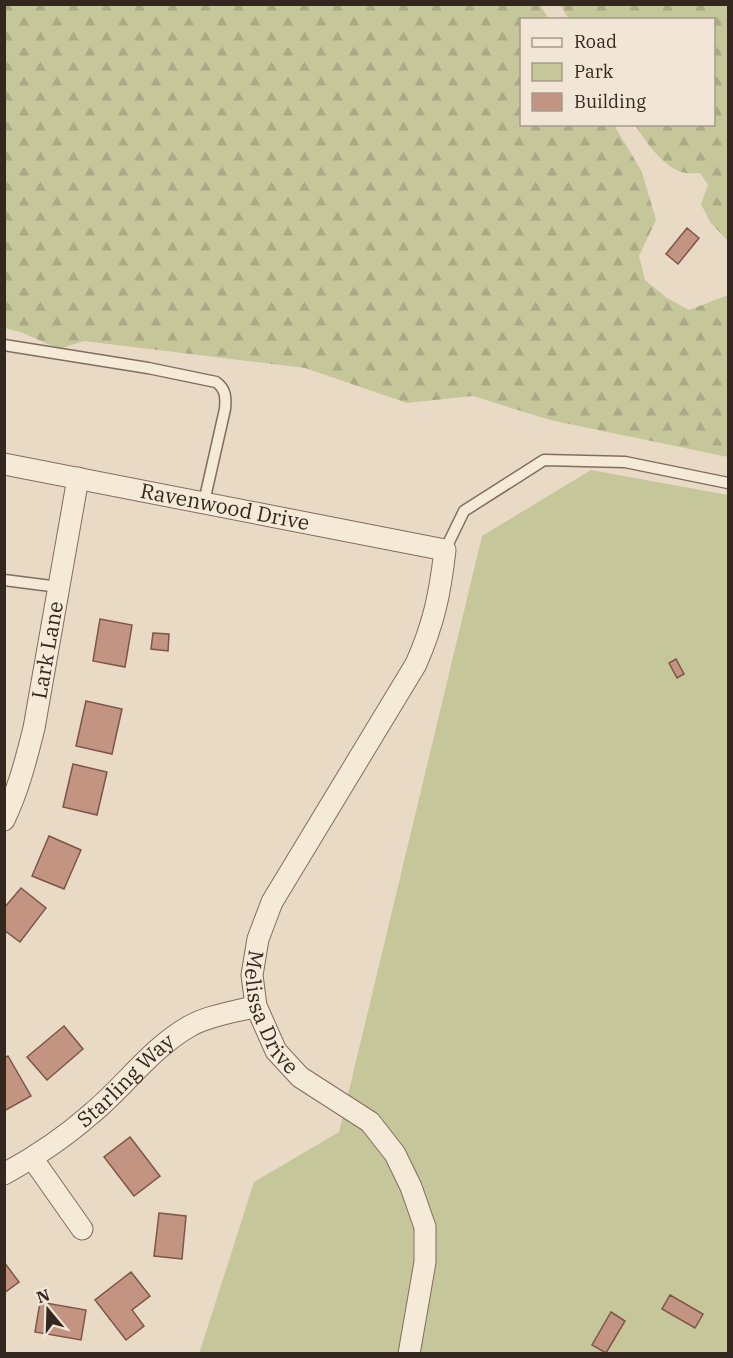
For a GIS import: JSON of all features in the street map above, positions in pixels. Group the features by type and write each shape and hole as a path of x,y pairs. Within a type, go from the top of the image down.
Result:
{"street":[{"name":"Ravenwood Drive","path":"4,464 445,550"},
{"name":"Lark Lane","path":"4,820 14,800 26,761 78,478"},
{"name":"Melissa Drive","path":"409,1353 425,1262 425,1227 411,1187 395,1154 369,1122 300,1077 276,1051 256,1006 252,975 258,939 272,902 416,664 431,630 441,589 445,550"},
{"name":"Starling Way","path":"4,1174 32,1158 92,1114 147,1059 175,1036 192,1025 256,1006"},
{"path":"32,1158 82,1229"}],"lane":[{"path":"4,345 148,368 216,382 222,386 226,395 225,409 204,502"},
{"path":"445,550 464,511 544,460 625,462 729,483"},
{"path":"4,580 58,587"}],"green space":[{"path":"4,5 540,5 548,18 520,18 520,126 615,126 642,172 656,220 639,256 645,280 667,298 689,310 728,295 728,457 550,420 473,396 407,403 305,368 84,341 59,349 23,333 5,328"},
{"path":"560,5 728,5 728,241 710,222 701,204 708,185 700,173 681,172 667,164 649,145 636,126 715,126 715,18 568,18"},
{"path":"591,470 728,495 728,1353 199,1354 254,1182 339,1132 482,536"}],"building":[{"path":"687,228 699,238 678,264 666,254"},
{"path":"100,619 132,625 125,667 93,661"},
{"path":"153,633 169,634 168,651 151,649"},
{"path":"676,659 684,674 677,678 669,663"},
{"path":"86,701 122,709 112,754 76,746"},
{"path":"73,764 107,772 97,815 63,807"},
{"path":"49,836 81,850 64,889 32,876"},
{"path":"21,888 46,908 20,942 4,930 4,908"},
{"path":"64,1026 83,1049 47,1080 27,1057"},
{"path":"8,1056 31,1096 4,1111 4,1058"},
{"path":"130,1137 160,1176 134,1196 104,1157"},
{"path":"159,1213 186,1216 182,1259 154,1256"},
{"path":"4,1262 19,1282 4,1293"},
{"path":"131,1272 150,1296 132,1310 144,1326 126,1340 95,1300"},
{"path":"670,1295 703,1314 695,1328 662,1309"},
{"path":"40,1302 86,1310 81,1340 35,1332"},
{"path":"611,1312 625,1321 606,1353 592,1345"}]}
